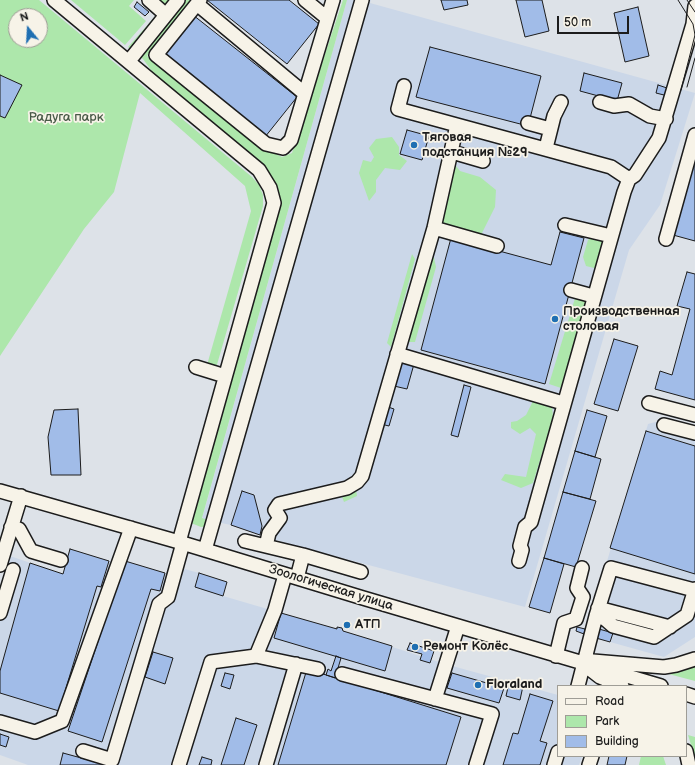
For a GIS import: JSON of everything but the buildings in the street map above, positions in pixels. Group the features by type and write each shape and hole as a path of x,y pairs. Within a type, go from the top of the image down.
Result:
{"street":[{"path":"54,0 259,170 270,188 274,204 225,376 168,597 159,604 112,760 83,751"},
{"path":"149,0 166,15"},
{"path":"129,61 178,0"},
{"path":"306,0 327,18"},
{"path":"304,93 199,2 156,55 266,144 283,148 291,140 333,0"},
{"path":"205,550 362,0"},
{"path":"519,562 522,550 520,546 524,527 531,522 610,236 624,192 630,179 635,175 655,146 666,119 693,24 695,6"},
{"path":"404,86 398,109 611,166 630,179"},
{"path":"546,148 550,129 561,102"},
{"path":"600,102 614,106 629,104 650,116 666,119"},
{"path":"528,123 550,129"},
{"path":"266,546 269,534 280,518 276,510 279,504 347,488 357,482 362,476 434,228 457,125"},
{"path":"666,239 695,135"},
{"path":"452,152 483,161"},
{"path":"565,226 610,236"},
{"path":"434,228 497,246"},
{"path":"571,290 593,296"},
{"path":"398,354 563,403"},
{"path":"196,367 225,376"},
{"path":"649,403 695,415"},
{"path":"664,425 695,433"},
{"name":"Зоологическая улица","path":"0,491 131,528 584,664"},
{"path":"0,566 21,496"},
{"path":"11,527 19,529 31,551 61,560"},
{"path":"0,722 36,732 62,721 131,528"},
{"path":"245,541 303,555 361,572"},
{"path":"256,656 275,610 303,555"},
{"path":"556,656 561,642 564,623 576,618 583,597 577,588 582,568"},
{"path":"578,685 597,612 611,568 695,589 687,615 670,628 654,637 613,626 597,612"},
{"path":"0,614 13,570"},
{"path":"434,699 458,626"},
{"path":"179,765 212,662 256,656 318,669"},
{"path":"584,664 596,660 664,667 685,663 695,659"},
{"path":"266,765 296,664"},
{"path":"584,664 600,677 615,682 650,685"},
{"path":"342,674 492,714 476,765"},
{"path":"554,765 557,755"}],"shaded area":[{"path":"347,0 371,0 370,3 695,93 660,205 629,250 525,607 268,538 231,525 202,519"},
{"path":"663,420 695,428 695,637 664,657 585,635 648,424"},
{"path":"70,549 109,561 125,561 174,576 181,568 199,573 223,596 336,629 337,627 342,628 343,631 445,664 557,695 557,757 582,757 579,765 28,765 0,755 0,588 10,556 63,574"}],"green space":[{"name":"Радуга парк","path":"0,0 39,0 252,177 259,185 263,195 263,206 216,368 207,365 251,211 245,186 140,93 114,192 84,229 0,356"},
{"path":"71,0 134,0 129,6 146,21 125,45"},
{"path":"142,0 194,0 147,56 268,150 282,157 292,153 343,0 347,0 202,518 211,521 210,526 201,527 191,523 279,210 279,198 275,185 262,164 157,78 143,59 128,47 158,13"},
{"path":"392,137 399,147 399,155 407,161 400,170 385,168 376,180 376,192 369,201 359,173 363,160 371,162 374,157 369,148 376,139"},
{"path":"453,162 460,171 480,177 496,190 495,207 481,235 445,227 438,220"},
{"path":"592,236 603,239 605,243 598,266 594,268 586,266 583,257 588,240"},
{"path":"432,248 436,267 415,342 405,342"},
{"path":"412,254 415,259 391,347 387,343"},
{"path":"576,295 587,301 561,388 549,384"},
{"path":"539,399 552,406 553,418 533,483 521,488 501,480 505,474 526,477 536,434 530,428 520,434 511,428 511,422 517,421 526,415 533,401"},
{"path":"356,490 357,496 344,502 341,494"},
{"path":"695,665 695,681 661,672 682,670"},
{"path":"688,735 695,737 695,765 693,751"},
{"path":"641,757 663,757 666,765 639,765"}],"tram line":[{"path":"678,0 693,24 695,35"},
{"path":"687,0 695,12"},
{"path":"681,90 695,35"},
{"path":"687,87 695,58"}],"place":[{"name":"Тяговая подстанция №29","path":"414,145"},
{"name":"Производственная столовая","path":"555,319"},
{"name":"АТП","path":"347,625"},
{"name":"Ремонт Колёс","path":"415,647"},
{"name":"Floraland","path":"478,685"}]}
